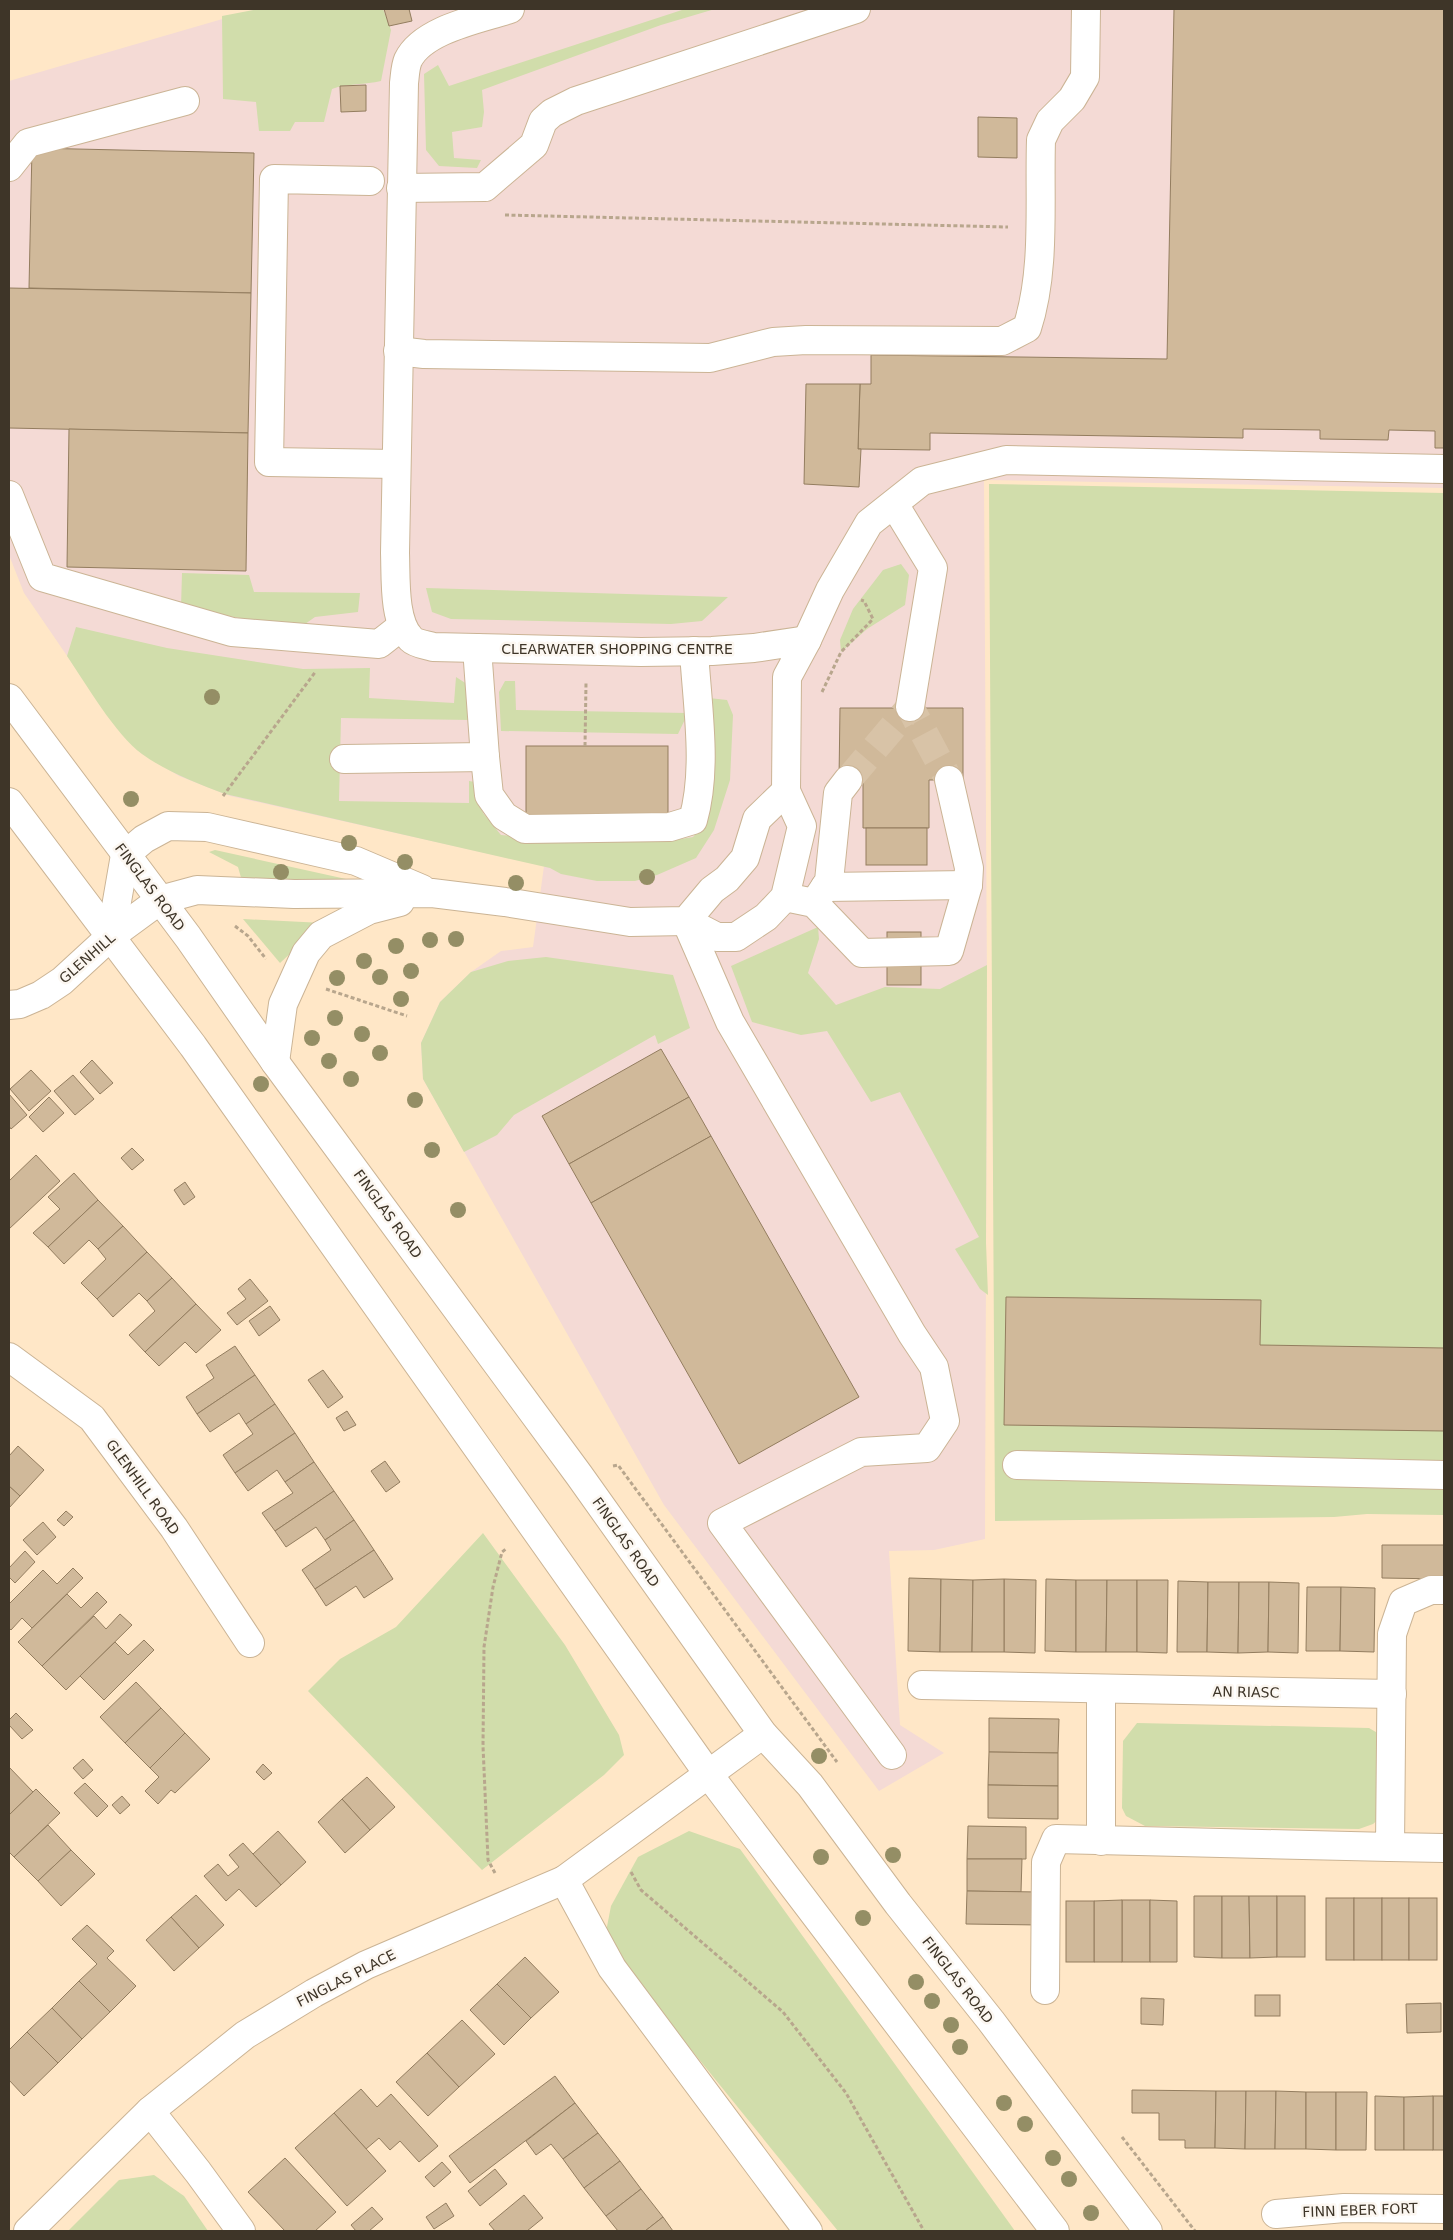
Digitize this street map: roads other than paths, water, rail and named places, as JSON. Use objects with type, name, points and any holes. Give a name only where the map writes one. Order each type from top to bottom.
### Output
[{"type":"street","points":[[9,494],[42,577],[232,632],[379,644],[402,626],[396,589],[396,464],[400,188],[404,83],[408,60],[427,38],[510,9]]},
{"type":"street","points":[[400,188],[485,187],[534,145],[543,121],[552,113],[576,101],[856,9]]},
{"type":"street","points":[[398,351],[434,354],[710,358],[773,342],[806,340],[1002,340],[1027,328],[1034,306],[1038,278],[1040,140],[1050,122],[1072,99],[1085,78],[1086,9]]},
{"type":"street","points":[[9,167],[28,143],[186,102]]},
{"type":"street","points":[[370,181],[274,179],[269,462],[396,464]]},
{"type":"street","points":[[160,900],[196,890],[294,894],[432,893],[505,902],[630,922],[686,921],[717,937],[736,937],[766,917],[785,897],[802,826],[786,791],[787,677],[807,640],[830,590],[869,523],[922,482],[1006,460],[1444,469]]},
{"type":"street","points":[[894,504],[933,568],[910,707]]},
{"type":"street","name":"CLEARWATER SHOPPING CENTRE","points":[[402,626],[412,641],[433,647],[694,651],[754,648],[807,640]]},
{"type":"street","points":[[476,648],[489,795],[504,816],[525,829],[670,827],[693,820],[698,803],[701,765],[694,651]]},
{"type":"street","name":"FINGLAS ROAD","points":[[9,698],[125,856],[160,900],[275,1062],[579,1475],[762,1734],[810,1785],[898,1904],[991,2021],[1148,2231]]},
{"type":"street","points":[[344,759],[485,757]]},
{"type":"street","points":[[819,895],[829,881],[838,793],[848,780]]},
{"type":"street","points":[[819,895],[862,953],[949,951],[968,886],[969,868],[949,780]]},
{"type":"street","points":[[686,921],[712,890],[727,879],[745,858],[757,819],[786,791]]},
{"type":"street","points":[[9,802],[194,1046],[709,1775],[1055,2231]]},
{"type":"street","points":[[111,936],[125,856],[144,839],[168,826],[207,827],[356,861],[432,893]]},
{"type":"street","points":[[785,897],[968,886]]},
{"type":"street","points":[[275,1062],[283,1004],[306,953],[321,935],[369,910],[432,893]]},
{"type":"street","name":"GLENHILL","points":[[9,1005],[20,1004],[41,995],[62,982],[111,936],[160,900]]},
{"type":"street","points":[[686,921],[730,1022],[912,1334],[934,1367],[945,1421],[927,1448],[861,1452],[722,1523],[892,1755]]},
{"type":"street","name":"GLENHILL ROAD","points":[[9,1357],[92,1418],[174,1528],[250,1643]]},
{"type":"street","points":[[1017,1465],[1444,1475]]},
{"type":"street","points":[[1390,1847],[1392,1634],[1402,1602],[1431,1590],[1444,1590]]},
{"type":"street","name":"AN RIASC","points":[[922,1685],[1101,1690],[1392,1694]]},
{"type":"street","points":[[1101,1690],[1102,1841]]},
{"type":"street","points":[[762,1734],[709,1775],[564,1880],[612,1968],[808,2231]]},
{"type":"street","points":[[1045,1990],[1046,1862],[1056,1839],[1444,1848]]},
{"type":"street","name":"FINGLAS PLACE","points":[[28,2231],[150,2111],[245,2035],[314,1993],[366,1965],[564,1880]]},
{"type":"street","points":[[150,2111],[241,2231]]},
{"type":"street","name":"FINN EBER FORT","points":[[1276,2214],[1344,2208],[1444,2209]]},
{"type":"tunnel","points":[[848,780],[910,707],[949,780]]}]
